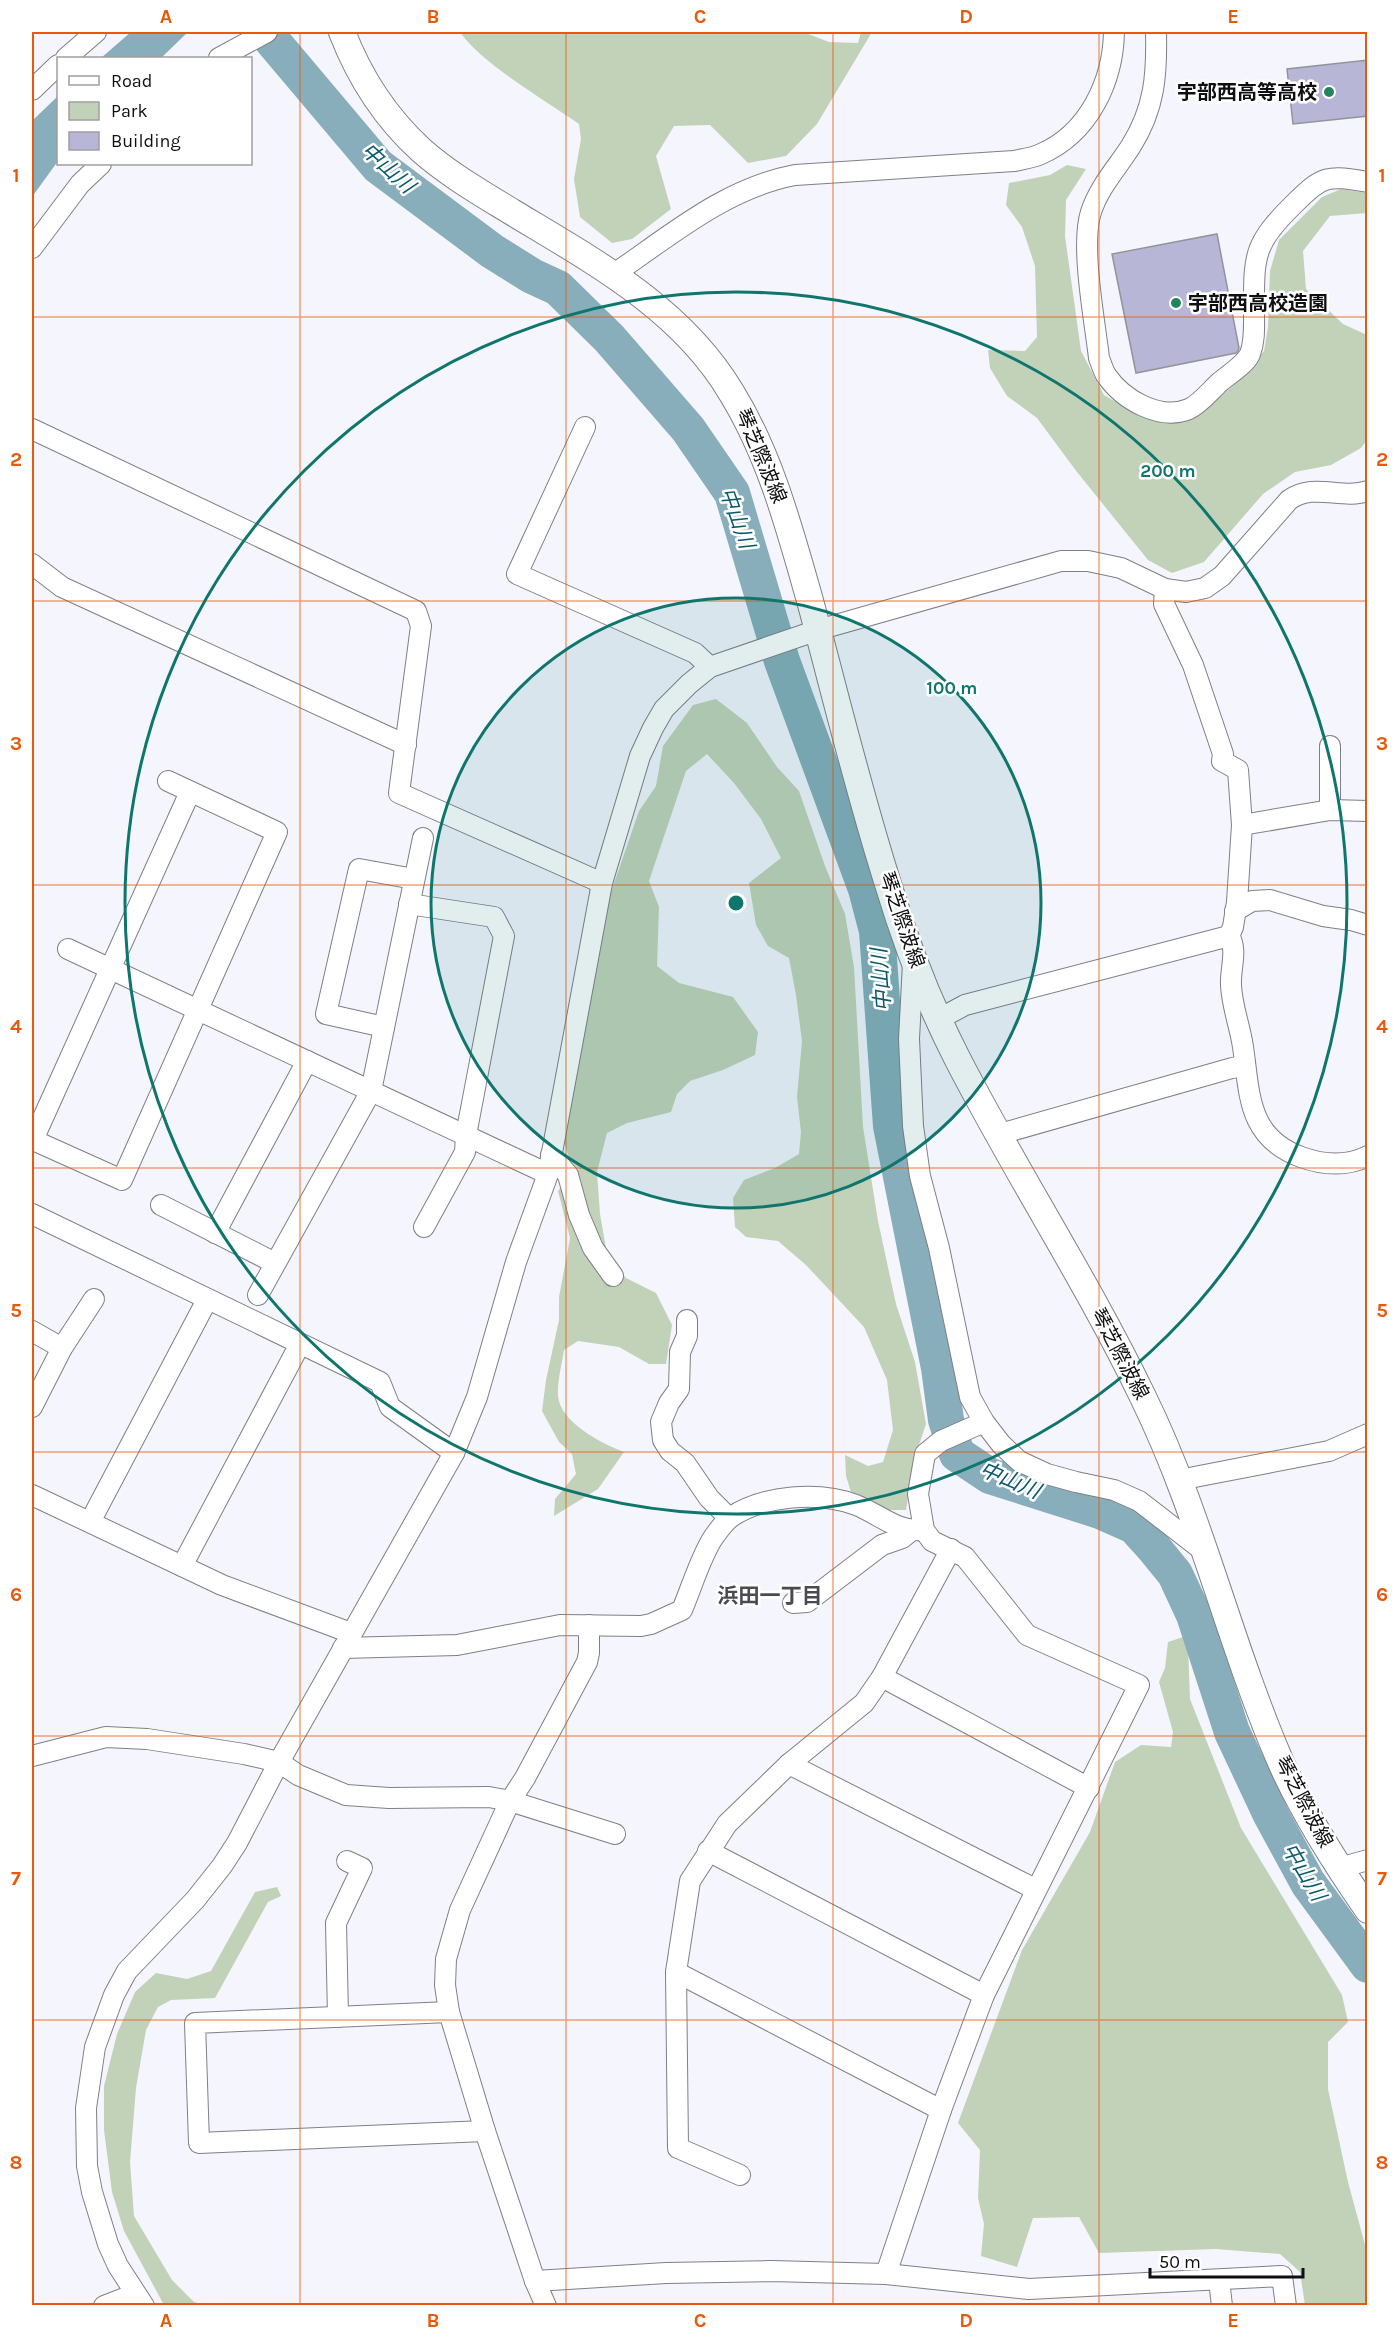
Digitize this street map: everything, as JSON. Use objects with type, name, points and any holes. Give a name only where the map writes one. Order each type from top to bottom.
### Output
[{"type":"main road","name":"琴芝際波線","points":[[342,32],[359,69],[375,96],[393,120],[422,151],[483,194],[614,274],[667,316],[703,352],[729,387],[749,423],[782,501],[888,884],[913,956],[939,1019],[957,1058],[1143,1397],[1208,1554],[1253,1694],[1282,1765],[1339,1868],[1368,1910]]},
{"type":"street","points":[[67,57],[96,32]]},
{"type":"street","points":[[614,274],[710,208],[741,191],[770,180],[795,175],[1014,161],[1041,154],[1065,139],[1085,119],[1103,92],[1110,70],[1114,32]]},
{"type":"street","points":[[1156,32],[1155,88],[1147,115],[1132,145],[1097,194],[1090,215],[1087,242],[1099,358],[1106,375],[1126,394],[1151,411],[1170,414],[1191,408],[1199,401],[1249,357],[1254,342],[1254,279],[1257,251],[1270,227],[1313,185],[1326,178],[1342,177],[1368,182]]},
{"type":"street","points":[[221,57],[258,36]]},
{"type":"street","points":[[32,90],[57,66]]},
{"type":"street","points":[[32,248],[80,184],[100,165]]},
{"type":"street","points":[[585,427],[517,574],[695,653],[710,667]]},
{"type":"street","points":[[33,434],[416,611],[421,626],[399,793],[602,883]]},
{"type":"street","points":[[104,2306],[140,2300],[118,2266],[108,2244],[95,2203],[87,2166],[86,2108],[95,2047],[114,1995],[127,1971],[195,1900],[237,1843],[279,1762],[454,1453],[477,1397],[516,1262],[549,1165],[602,883],[640,756],[664,709],[710,667],[818,630],[1061,561],[1088,561],[1121,568],[1165,589],[1186,592],[1205,588],[1222,576],[1289,500],[1298,493],[1316,490],[1356,495],[1368,491]]},
{"type":"street","points":[[32,564],[62,587],[406,745]]},
{"type":"street","points":[[1165,589],[1164,604],[1193,665],[1222,754],[1222,761],[1238,770],[1242,825],[1235,911],[1229,936]]},
{"type":"street","points":[[1330,746],[1330,810]]},
{"type":"street","points":[[168,781],[277,831],[122,1179],[33,1140],[190,792]]},
{"type":"street","points":[[1242,825],[1330,810],[1368,811]]},
{"type":"street","points":[[258,1295],[371,1091],[423,838]]},
{"type":"street","points":[[384,1027],[326,1014],[359,869],[414,879]]},
{"type":"street","points":[[1235,911],[1252,901],[1270,900],[1323,916],[1368,925]]},
{"type":"street","points":[[409,904],[494,917],[504,936],[466,1136],[465,1152],[424,1227]]},
{"type":"street","points":[[939,1019],[965,1005],[1229,936]]},
{"type":"street","points":[[1229,936],[1233,942],[1231,982],[1233,1008],[1243,1046],[1250,1104],[1259,1125],[1276,1142],[1293,1154],[1317,1163],[1339,1165],[1368,1156]]},
{"type":"street","points":[[68,950],[466,1136],[549,1165],[568,1175],[579,1215],[593,1248],[613,1276]]},
{"type":"street","points":[[913,956],[909,1039],[910,1083],[920,1176],[939,1248],[970,1397],[984,1422],[1001,1444],[1019,1461],[1047,1474],[1114,1490],[1139,1501],[1208,1554]]},
{"type":"street","points":[[215,1233],[307,1061]]},
{"type":"street","points":[[999,1134],[1245,1066]]},
{"type":"street","points":[[161,1205],[275,1263]]},
{"type":"street","points":[[32,1214],[380,1382],[390,1407],[454,1453]]},
{"type":"street","points":[[32,1407],[62,1348],[94,1299]]},
{"type":"street","points":[[90,1522],[207,1300]]},
{"type":"street","points":[[687,1320],[687,1336],[680,1352],[679,1389],[669,1403],[661,1422],[663,1440],[670,1451],[685,1463],[708,1498],[729,1518]]},
{"type":"street","points":[[32,1331],[62,1348]]},
{"type":"street","points":[[182,1566],[300,1344]]},
{"type":"street","points":[[917,1530],[920,1473],[925,1454],[941,1442],[984,1422]]},
{"type":"street","points":[[1179,1480],[1329,1451],[1368,1434]]},
{"type":"street","points":[[32,1495],[222,1585],[347,1640],[457,1645],[560,1625],[641,1626],[651,1624],[682,1610],[712,1540],[729,1518],[750,1508],[798,1496],[837,1498],[858,1506],[885,1521],[917,1530],[932,1541],[965,1557],[1027,1635],[1139,1685],[984,1995],[941,2110],[886,2274]]},
{"type":"street","points":[[793,1604],[807,1602],[882,1545],[917,1530]]},
{"type":"street","points":[[740,2175],[678,2148],[676,1972],[690,1881],[727,1824],[789,1764],[864,1703],[882,1677],[951,1549]]},
{"type":"street","points":[[546,2306],[485,2131],[449,2012],[445,1985],[446,1959],[460,1910],[510,1801],[525,1778],[586,1662],[589,1653],[589,1625]]},
{"type":"street","points":[[882,1677],[1089,1788]]},
{"type":"street","points":[[32,1756],[106,1737],[147,1739],[244,1754],[279,1762],[298,1775],[346,1795],[389,1798],[489,1797],[510,1801],[615,1834]]},
{"type":"street","points":[[789,1764],[1035,1889]]},
{"type":"street","points":[[708,1851],[984,1995]]},
{"type":"street","points":[[1339,1868],[1368,1860]]},
{"type":"street","points":[[338,2017],[336,1923],[362,1868],[347,1861]]},
{"type":"street","points":[[676,1972],[941,2110]]},
{"type":"street","points":[[449,2012],[195,2023],[199,2143],[485,2131]]},
{"type":"street","points":[[536,2281],[666,2273],[759,2271],[886,2274],[1029,2289],[1282,2276],[1286,2306]]},
{"type":"street","points":[[1219,2280],[1222,2306]]},
{"type":"green space","points":[[460,32],[803,32],[829,42],[858,43],[861,32],[872,32],[817,124],[786,156],[748,163],[710,125],[674,126],[656,156],[671,209],[632,239],[612,243],[580,217],[574,179],[581,139],[579,124],[498,69]]},
{"type":"green space","points":[[1067,165],[1086,169],[1066,200],[1065,236],[1081,351],[1104,395],[1142,417],[1198,415],[1234,385],[1264,351],[1268,327],[1270,271],[1279,240],[1322,197],[1341,189],[1367,193],[1367,213],[1330,216],[1303,251],[1306,289],[1343,324],[1367,335],[1367,440],[1361,448],[1331,465],[1295,472],[1263,494],[1204,562],[1172,573],[1148,560],[1037,418],[1007,396],[990,368],[988,350],[1025,351],[1037,337],[1035,266],[1022,227],[1006,205],[1009,183],[1050,175]]},
{"type":"green space","points":[[716,699],[747,723],[777,767],[799,791],[825,866],[845,914],[854,967],[863,1127],[878,1221],[896,1304],[915,1362],[926,1424],[914,1460],[906,1510],[885,1510],[869,1499],[851,1492],[846,1476],[845,1455],[868,1466],[883,1462],[893,1430],[887,1380],[864,1327],[806,1265],[778,1241],[746,1237],[735,1227],[733,1198],[744,1180],[775,1168],[799,1154],[801,1132],[797,1097],[802,1041],[789,958],[768,946],[756,925],[749,883],[781,858],[761,819],[734,783],[707,754],[686,771],[649,881],[659,907],[657,966],[679,983],[733,997],[758,1032],[755,1055],[723,1070],[690,1081],[677,1094],[671,1112],[627,1123],[607,1133],[597,1172],[600,1214],[607,1254],[626,1278],[656,1293],[672,1325],[666,1364],[649,1364],[619,1347],[578,1341],[564,1350],[558,1396],[566,1415],[594,1438],[624,1452],[598,1489],[554,1516],[555,1499],[576,1474],[572,1454],[559,1442],[542,1411],[559,1320],[559,1297],[570,1238],[558,1191],[573,1171],[563,1138],[610,895],[639,811],[656,786],[663,746],[693,705]]},
{"type":"green space","points":[[1183,1637],[1188,1646],[1190,1699],[1241,1828],[1342,1995],[1348,2022],[1328,2042],[1328,2089],[1348,2182],[1367,2252],[1367,2305],[1305,2305],[1300,2272],[1280,2254],[1216,2249],[1099,2253],[1079,2217],[1033,2218],[1017,2267],[981,2256],[984,2224],[978,2198],[980,2150],[958,2123],[1022,1950],[1090,1832],[1115,1762],[1141,1745],[1171,1747],[1173,1732],[1159,1682],[1165,1668],[1168,1642]]},
{"type":"green space","points":[[277,1887],[281,1896],[268,1902],[215,1998],[171,2000],[158,2007],[146,2030],[136,2088],[130,2162],[134,2216],[172,2280],[194,2302],[206,2305],[164,2305],[124,2231],[112,2192],[104,2130],[104,2086],[117,2034],[135,1992],[156,1973],[187,1979],[211,1971],[255,1892]]},
{"type":"water","points":[[131,32],[188,32],[162,57],[102,57]]},
{"type":"water","points":[[57,97],[57,162],[32,197],[32,121]]},
{"type":"building","name":"宇部西高等高校","points":[[1368,60],[1368,116],[1293,124],[1287,69]]},
{"type":"building","name":"宇部西高校造園","points":[[1217,234],[1238,351],[1136,373],[1112,254]]},
{"type":"waterway","name":"中山川","points":[[265,32],[378,166],[492,251],[532,276],[558,288],[609,338],[688,429],[732,493],[782,661],[866,889],[877,931],[891,1126],[939,1368],[946,1420],[957,1454],[990,1476],[1100,1511],[1134,1526],[1175,1574],[1194,1615],[1232,1732],[1271,1815],[1308,1883],[1368,1965]]},
{"type":"place","name":"宇部西高等高校","points":[[1329,92]]},
{"type":"place","name":"宇部西高校造園","points":[[1176,303]]},
{"type":"district","name":"浜田一丁目","points":[[770,1596]]}]
